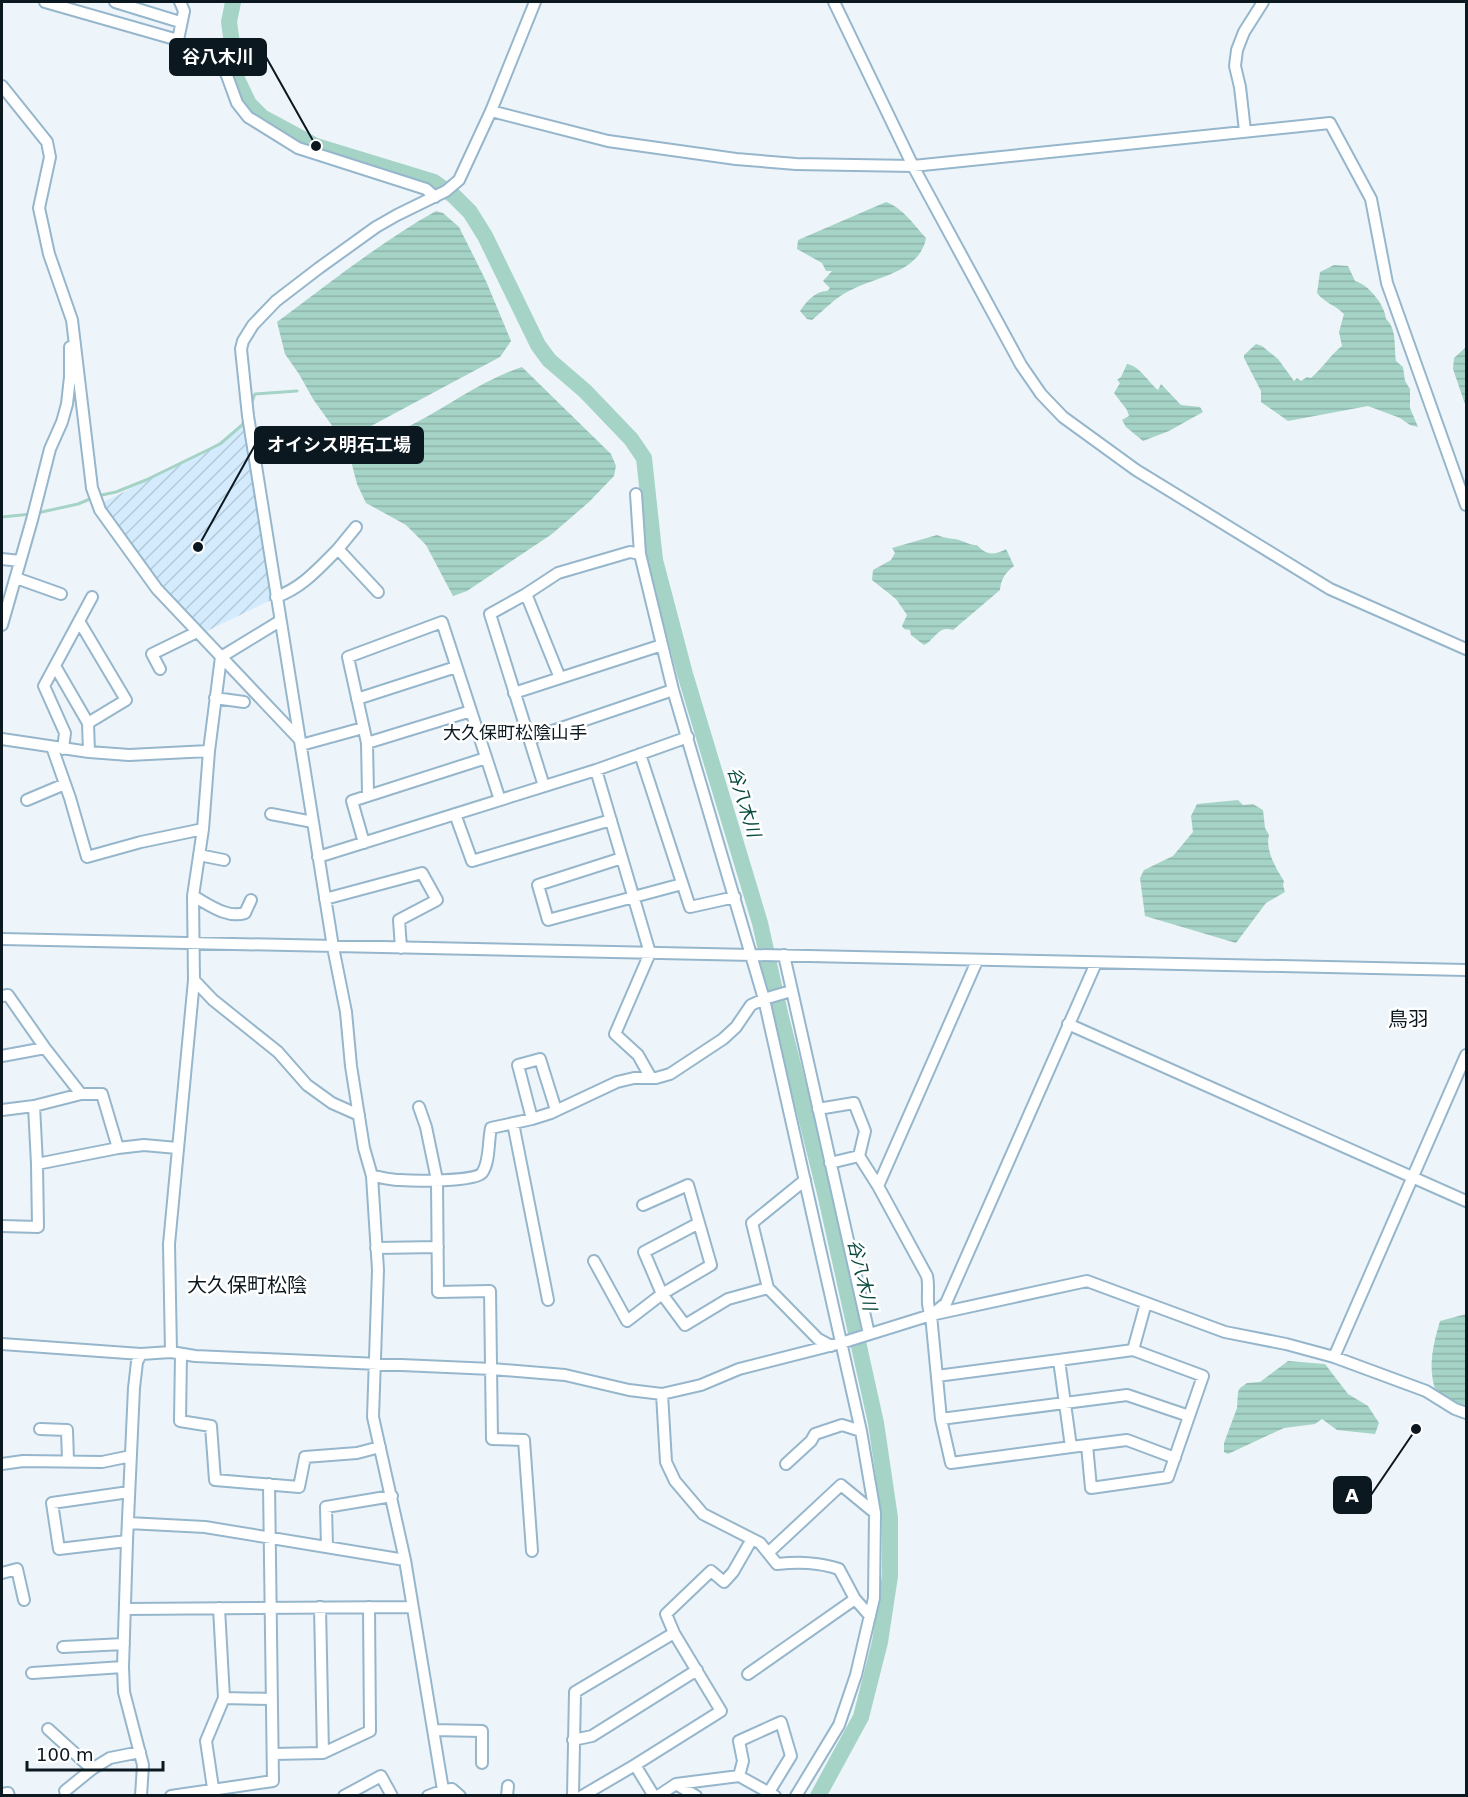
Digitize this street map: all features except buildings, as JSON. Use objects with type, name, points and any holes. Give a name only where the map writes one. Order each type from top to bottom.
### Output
[{"type":"street","points":[[45,2],[178,40],[190,51],[222,62],[237,103],[248,117],[298,148],[426,189],[435,197]]},
{"type":"street","points":[[115,2],[180,22]]},
{"type":"street","points":[[178,40],[183,11],[180,2]]},
{"type":"street","points":[[444,1793],[405,1560],[373,1417],[378,1270],[372,1176],[364,1148],[351,1066],[346,1012],[318,857],[248,416],[242,364],[243,341],[261,315],[319,268],[376,227],[446,191],[459,180],[491,111],[535,2]]},
{"type":"street","points":[[834,2],[913,166],[1021,365],[1041,394],[1063,417],[1136,470],[1330,589],[1467,649]]},
{"type":"street","points":[[1245,131],[1235,66],[1237,50],[1244,32],[1263,2]]},
{"type":"street","points":[[2,86],[47,142],[50,157],[39,208],[49,254],[72,320],[87,452],[96,501],[107,521],[150,580],[197,632],[249,684],[301,743]]},
{"type":"street","points":[[491,111],[570,133],[647,148],[771,162],[913,166],[1330,123],[1371,199],[1387,283],[1467,505]]},
{"type":"street","points":[[2,625],[50,448],[62,422],[67,404],[72,320]]},
{"type":"street","points":[[636,494],[640,554],[673,690],[764,999],[805,1180],[836,1344],[861,1431],[875,1513],[874,1598],[856,1675],[839,1725],[796,1796]]},
{"type":"street","points":[[276,597],[292,591],[312,576],[356,527]]},
{"type":"street","points":[[338,549],[378,592]]},
{"type":"street","points":[[544,786],[489,614],[558,573],[630,552],[640,554]]},
{"type":"street","points":[[2,559],[21,561]]},
{"type":"street","points":[[16,578],[61,594]]},
{"type":"street","points":[[526,594],[560,678]]},
{"type":"street","points":[[92,597],[44,686],[65,733],[57,748],[65,784],[87,857],[141,842],[203,829]]},
{"type":"street","points":[[79,621],[126,700],[88,723]]},
{"type":"street","points":[[221,657],[280,621]]},
{"type":"street","points":[[368,794],[367,743],[348,657],[442,622],[500,800]]},
{"type":"street","points":[[160,669],[152,654],[197,632]]},
{"type":"street","points":[[514,693],[662,645]]},
{"type":"street","points":[[221,657],[209,751],[203,829],[193,896],[194,980],[169,1244],[180,1421],[211,1426],[215,1480],[299,1487],[305,1457],[357,1454],[380,1448]]},
{"type":"street","points":[[55,666],[88,723],[89,752]]},
{"type":"street","points":[[357,699],[456,667]]},
{"type":"street","points":[[529,739],[673,690]]},
{"type":"street","points":[[215,698],[244,702]]},
{"type":"street","points":[[367,743],[471,711]]},
{"type":"street","points":[[301,743],[363,728]]},
{"type":"street","points":[[318,857],[596,770],[688,737]]},
{"type":"street","points":[[2,739],[57,748],[129,755],[209,751]]},
{"type":"street","points":[[640,754],[690,907],[735,897]]},
{"type":"street","points":[[364,843],[352,801],[486,758]]},
{"type":"street","points":[[596,770],[650,953],[615,1034],[638,1055],[651,1078]]},
{"type":"street","points":[[27,800],[65,784]]},
{"type":"street","points":[[271,814],[313,822]]},
{"type":"street","points":[[455,814],[472,861],[611,820]]},
{"type":"street","points":[[199,855],[224,860]]},
{"type":"street","points":[[622,858],[538,885],[548,920],[682,884]]},
{"type":"street","points":[[325,899],[422,873],[437,900],[399,920],[401,948]]},
{"type":"street","points":[[193,896],[226,913],[241,915],[245,913],[251,900]]},
{"type":"street","points":[[2,939],[1467,970]]},
{"type":"street","points":[[784,956],[869,1334]]},
{"type":"street","points":[[878,1186],[977,961]]},
{"type":"street","points":[[931,1315],[946,1303],[1096,963]]},
{"type":"street","points":[[194,980],[213,1000],[278,1052],[307,1085],[332,1103],[359,1115]]},
{"type":"street","points":[[372,1176],[399,1180],[477,1177],[483,1172],[486,1164],[491,1128],[532,1119],[617,1082],[670,1074],[723,1039],[736,1027],[750,1005],[791,991]]},
{"type":"street","points":[[2,996],[8,995],[81,1094]]},
{"type":"street","points":[[1068,1024],[1467,1201]]},
{"type":"street","points":[[2,1056],[45,1048]]},
{"type":"street","points":[[1334,1357],[1467,1055]]},
{"type":"street","points":[[532,1119],[518,1065],[540,1059],[556,1110]]},
{"type":"street","points":[[2,1110],[33,1106],[81,1094],[102,1094],[118,1148]]},
{"type":"street","points":[[818,1109],[854,1102],[865,1131],[859,1156],[927,1276],[929,1286],[927,1309],[931,1315],[941,1419],[951,1463],[1127,1440],[1175,1458]]},
{"type":"street","points":[[2,1226],[38,1227],[33,1106]]},
{"type":"street","points":[[419,1107],[426,1127],[437,1180],[438,1292],[490,1291],[492,1439],[524,1440],[532,1551]]},
{"type":"street","points":[[513,1123],[548,1300]]},
{"type":"street","points":[[37,1164],[144,1145],[177,1148]]},
{"type":"street","points":[[830,1164],[859,1156]]},
{"type":"street","points":[[805,1180],[752,1223],[768,1288],[818,1339],[836,1344]]},
{"type":"street","points":[[594,1260],[627,1321],[662,1294],[711,1265],[688,1185],[643,1205]]},
{"type":"street","points":[[699,1223],[644,1252],[662,1294],[685,1325],[728,1299],[768,1288]]},
{"type":"street","points":[[376,1248],[438,1247]]},
{"type":"street","points":[[2,1344],[141,1354],[176,1353],[308,1362],[492,1369],[565,1375],[662,1394],[701,1385],[739,1370],[931,1315],[1087,1281],[1225,1332],[1286,1344],[1334,1357],[1426,1391],[1455,1409],[1467,1413]]},
{"type":"street","points":[[1133,1350],[1146,1303]]},
{"type":"street","points":[[937,1376],[1133,1350],[1203,1376],[1168,1478],[1091,1488],[1087,1445]]},
{"type":"street","points":[[141,1354],[137,1362],[131,1456],[123,1666],[124,1692],[143,1765],[141,1796]]},
{"type":"street","points":[[1059,1360],[1071,1447]]},
{"type":"street","points":[[662,1394],[666,1462],[675,1481],[703,1514],[760,1543],[777,1564],[804,1562],[839,1569],[855,1599],[870,1616]]},
{"type":"street","points":[[941,1419],[1127,1395],[1189,1416]]},
{"type":"street","points":[[786,1464],[811,1441],[815,1434],[842,1425],[861,1431]]},
{"type":"street","points":[[40,1429],[67,1430],[68,1461]]},
{"type":"street","points":[[2,1464],[23,1461],[102,1462],[131,1456]]},
{"type":"street","points":[[171,1796],[213,1788],[242,1790],[273,1781],[269,1484]]},
{"type":"street","points":[[768,1553],[841,1485],[875,1513]]},
{"type":"street","points":[[127,1540],[59,1549],[52,1503],[129,1492]]},
{"type":"street","points":[[327,1547],[326,1506],[392,1496]]},
{"type":"street","points":[[128,1523],[205,1527],[405,1560]]},
{"type":"street","points":[[582,1796],[721,1711],[674,1633],[666,1614],[711,1571],[724,1582],[733,1572],[752,1539]]},
{"type":"street","points":[[2,1573],[17,1569],[24,1600]]},
{"type":"street","points":[[748,1674],[855,1599]]},
{"type":"street","points":[[126,1609],[412,1606]]},
{"type":"street","points":[[320,1607],[323,1753]]},
{"type":"street","points":[[273,1754],[323,1753],[370,1731],[369,1607]]},
{"type":"street","points":[[213,1788],[206,1740],[224,1698],[219,1608]]},
{"type":"street","points":[[573,1796],[575,1692],[674,1633]]},
{"type":"street","points":[[63,1647],[124,1644]]},
{"type":"street","points":[[32,1673],[123,1666]]},
{"type":"street","points":[[573,1740],[592,1736],[697,1670]]},
{"type":"street","points":[[224,1698],[272,1699]]},
{"type":"street","points":[[634,1765],[656,1796],[676,1784],[739,1776],[772,1794],[791,1756],[781,1722],[739,1741],[743,1761],[739,1776]]},
{"type":"street","points":[[48,1728],[92,1769]]},
{"type":"street","points":[[433,1730],[482,1731],[482,1763]]},
{"type":"street","points":[[65,1791],[110,1758],[140,1752]]},
{"type":"street","points":[[344,1796],[381,1776],[392,1796]]},
{"type":"street","points":[[676,1784],[696,1796]]},
{"type":"street","points":[[428,1796],[452,1789],[460,1796]]},
{"type":"street","points":[[2,1794],[8,1793],[9,1796]]},
{"type":"shaded area","points":[[886,202],[913,222],[926,238],[922,250],[906,266],[849,291],[812,320],[807,319],[800,311],[811,298],[830,288],[823,281],[832,271],[826,271],[822,263],[797,249],[798,240]]},
{"type":"shaded area","points":[[436,211],[443,213],[459,227],[486,281],[511,341],[500,357],[343,441],[285,354],[277,322],[375,250]]},
{"type":"shaded area","points":[[1334,265],[1348,266],[1355,281],[1365,286],[1383,308],[1392,328],[1396,361],[1403,367],[1405,381],[1410,389],[1410,408],[1418,427],[1368,406],[1288,421],[1261,402],[1261,391],[1244,358],[1244,355],[1256,344],[1278,359],[1294,381],[1297,378],[1301,381],[1307,377],[1311,378],[1342,346],[1339,332],[1344,314],[1317,293],[1320,272]]},
{"type":"shaded area","points":[[1466,347],[1466,407],[1453,369],[1454,358]]},
{"type":"shaded area","points":[[1127,364],[1140,371],[1158,390],[1161,384],[1181,405],[1200,407],[1203,412],[1169,431],[1143,441],[1126,427],[1122,420],[1129,416],[1127,410],[1114,393],[1120,383],[1117,380],[1121,377]]},
{"type":"shaded area","points":[[522,367],[611,454],[616,466],[614,476],[589,502],[552,534],[467,591],[453,596],[426,545],[406,525],[366,503],[357,484],[351,461],[374,443],[419,421],[482,385]]},
{"type":"shaded area","points":[[245,425],[273,599],[203,633],[155,579],[113,524],[103,502],[200,455]]},
{"type":"shaded area","points":[[937,535],[977,545],[990,553],[998,553],[1006,549],[1014,566],[1004,576],[1000,590],[953,630],[940,631],[924,645],[911,635],[910,630],[904,629],[902,626],[907,615],[896,599],[872,580],[873,570],[891,560],[895,553],[892,548]]},
{"type":"shaded area","points":[[1238,800],[1243,805],[1253,804],[1263,810],[1265,828],[1269,835],[1270,853],[1284,881],[1285,892],[1266,903],[1236,943],[1145,916],[1140,878],[1144,870],[1173,856],[1193,832],[1191,816],[1197,804]]},
{"type":"shaded area","points":[[1466,1314],[1466,1408],[1435,1389],[1432,1364],[1433,1347],[1440,1321]]},
{"type":"shaded area","points":[[1288,1361],[1325,1364],[1348,1394],[1368,1406],[1379,1423],[1375,1434],[1337,1430],[1322,1419],[1315,1424],[1284,1428],[1228,1454],[1224,1452],[1224,1443],[1237,1408],[1240,1388],[1247,1383],[1260,1382]]},
{"type":"waterway","name":"谷八木川","points":[[233,2],[229,22],[237,79],[249,104],[262,117],[316,146],[434,182],[454,196],[470,212],[485,236],[538,345],[549,360],[585,391],[631,439],[644,458],[655,560],[685,674],[760,923],[825,1193],[876,1423],[890,1518],[890,1576],[880,1642],[861,1717],[818,1796]]},
{"type":"waterway","points":[[251,404],[255,394],[297,391]]},
{"type":"waterway","points":[[37,513],[78,504],[146,480],[220,444],[242,425],[245,418]]},
{"type":"waterway","points":[[2,517],[31,514]]},
{"type":"place","name":"谷八木川","points":[[316,146]]},
{"type":"place","name":"オイシス明石工場","points":[[198,547]]},
{"type":"place","name":"A","points":[[1416,1429]]},
{"type":"district","name":"大久保町松陰山手","points":[[515,733]]},
{"type":"district","name":"鳥羽","points":[[1408,1019]]},
{"type":"district","name":"大久保町松陰","points":[[247,1285]]}]
